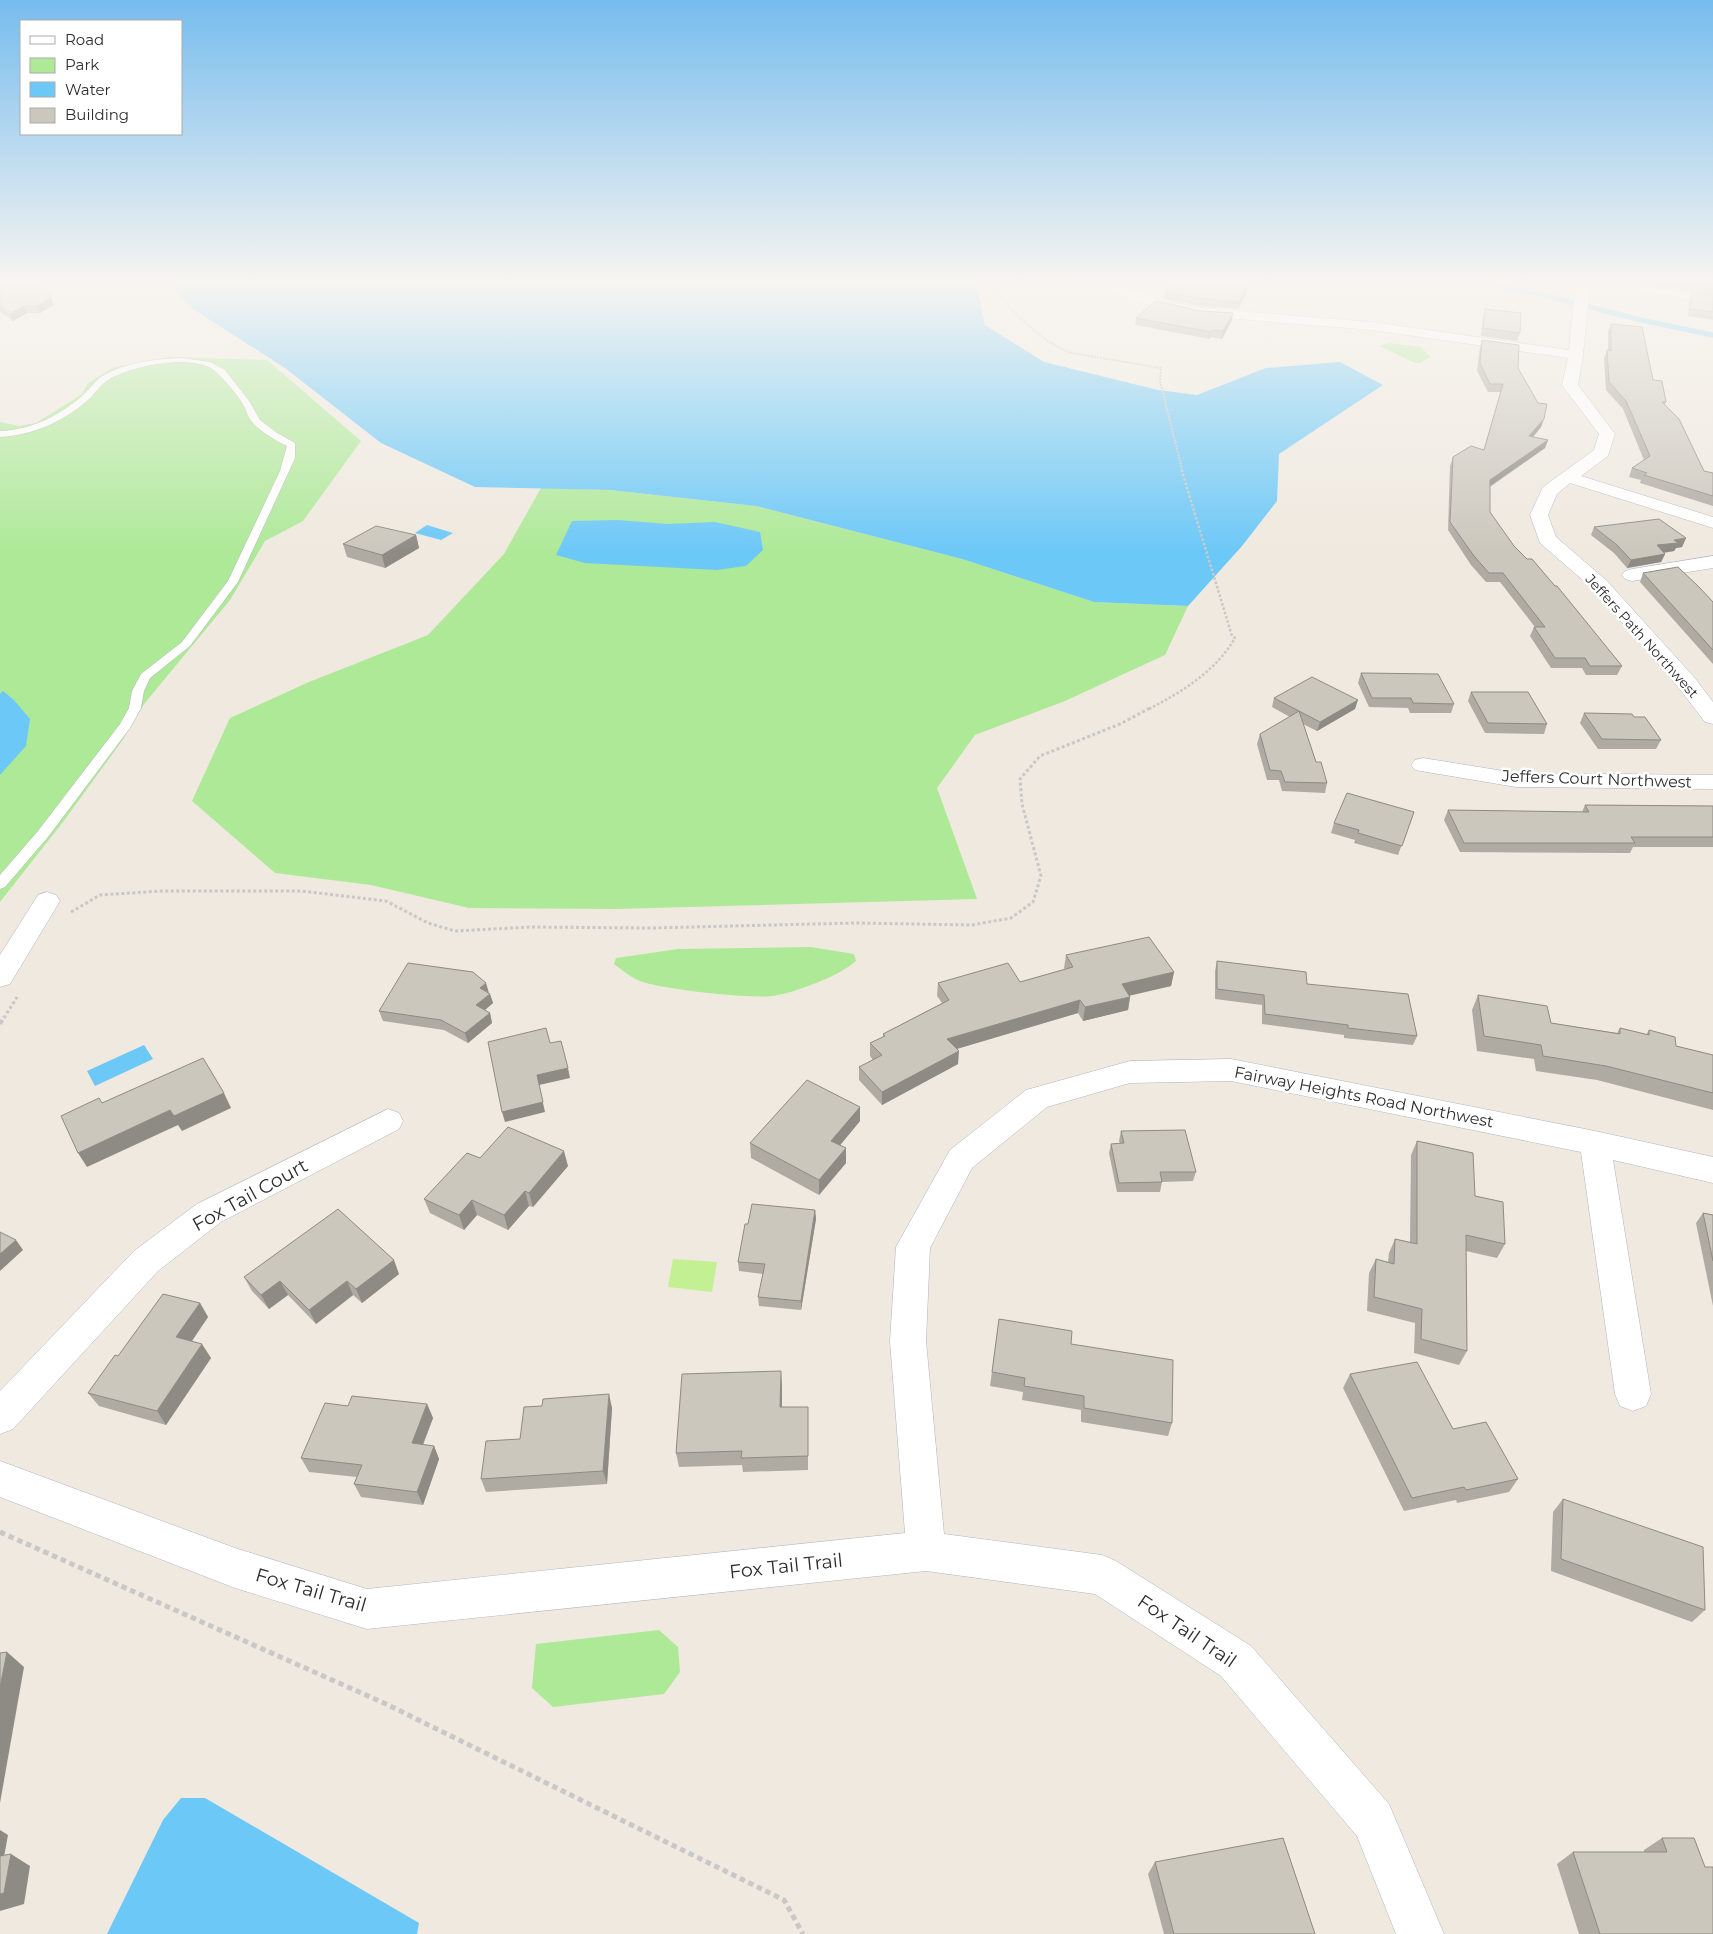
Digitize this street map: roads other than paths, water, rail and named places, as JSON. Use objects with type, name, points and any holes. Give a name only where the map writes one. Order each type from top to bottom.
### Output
[{"type":"street","name":"Jeffers Path Northwest","points":[[1573,372],[1570,385],[1607,434],[1602,452],[1549,491],[1539,515],[1547,539],[1599,584],[1686,682],[1713,717]]},
{"type":"street","points":[[1568,476],[1713,523]]},
{"type":"street","points":[[1632,575],[1713,562]]},
{"type":"street","name":"Jeffers Court Northwest","points":[[1423,765],[1516,780],[1713,782]]},
{"type":"street","points":[[10,986],[58,907]]},
{"type":"street","name":"Fairway Heights Road Northwest","points":[[926,1551],[908,1341],[913,1247],[961,1159],[1037,1098],[1130,1072],[1231,1070],[1595,1143],[1713,1170]]},
{"type":"street","name":"Fox Tail Court","points":[[0,1417],[146,1260],[209,1213],[388,1121]]},
{"type":"street","points":[[1595,1143],[1633,1394]]},
{"type":"street","name":"Fox Tail Trail","points":[[0,1479],[235,1568],[367,1609],[926,1551],[1102,1575],[1236,1661],[1373,1820],[1420,1934]]},
{"type":"lane","points":[[0,434],[25,432],[42,425],[72,408],[102,380],[119,372]]},
{"type":"lane","points":[[0,884],[43,834],[126,725],[135,708],[138,691],[145,676],[186,644],[233,582],[285,472],[292,445],[256,422],[249,412],[247,405],[236,393],[229,377],[224,372]]},
{"type":"water","points":[[290,372],[1086,372],[1158,390],[1197,395],[1255,372],[1359,372],[1383,385],[1279,454],[1277,501],[1242,546],[1188,606],[1094,602],[962,559],[756,506],[610,490],[475,487],[381,443]]},
{"type":"water","points":[[618,520],[668,524],[715,522],[760,532],[763,550],[746,566],[717,570],[585,563],[556,555],[572,521]]},
{"type":"water","points":[[427,525],[453,533],[441,540],[415,533]]},
{"type":"water","points":[[3,691],[14,700],[30,719],[26,746],[0,775],[0,694]]},
{"type":"water","points":[[144,1045],[153,1059],[95,1086],[87,1071]]},
{"type":"water","points":[[181,1798],[205,1798],[419,1923],[417,1934],[107,1934],[163,1820]]}]
